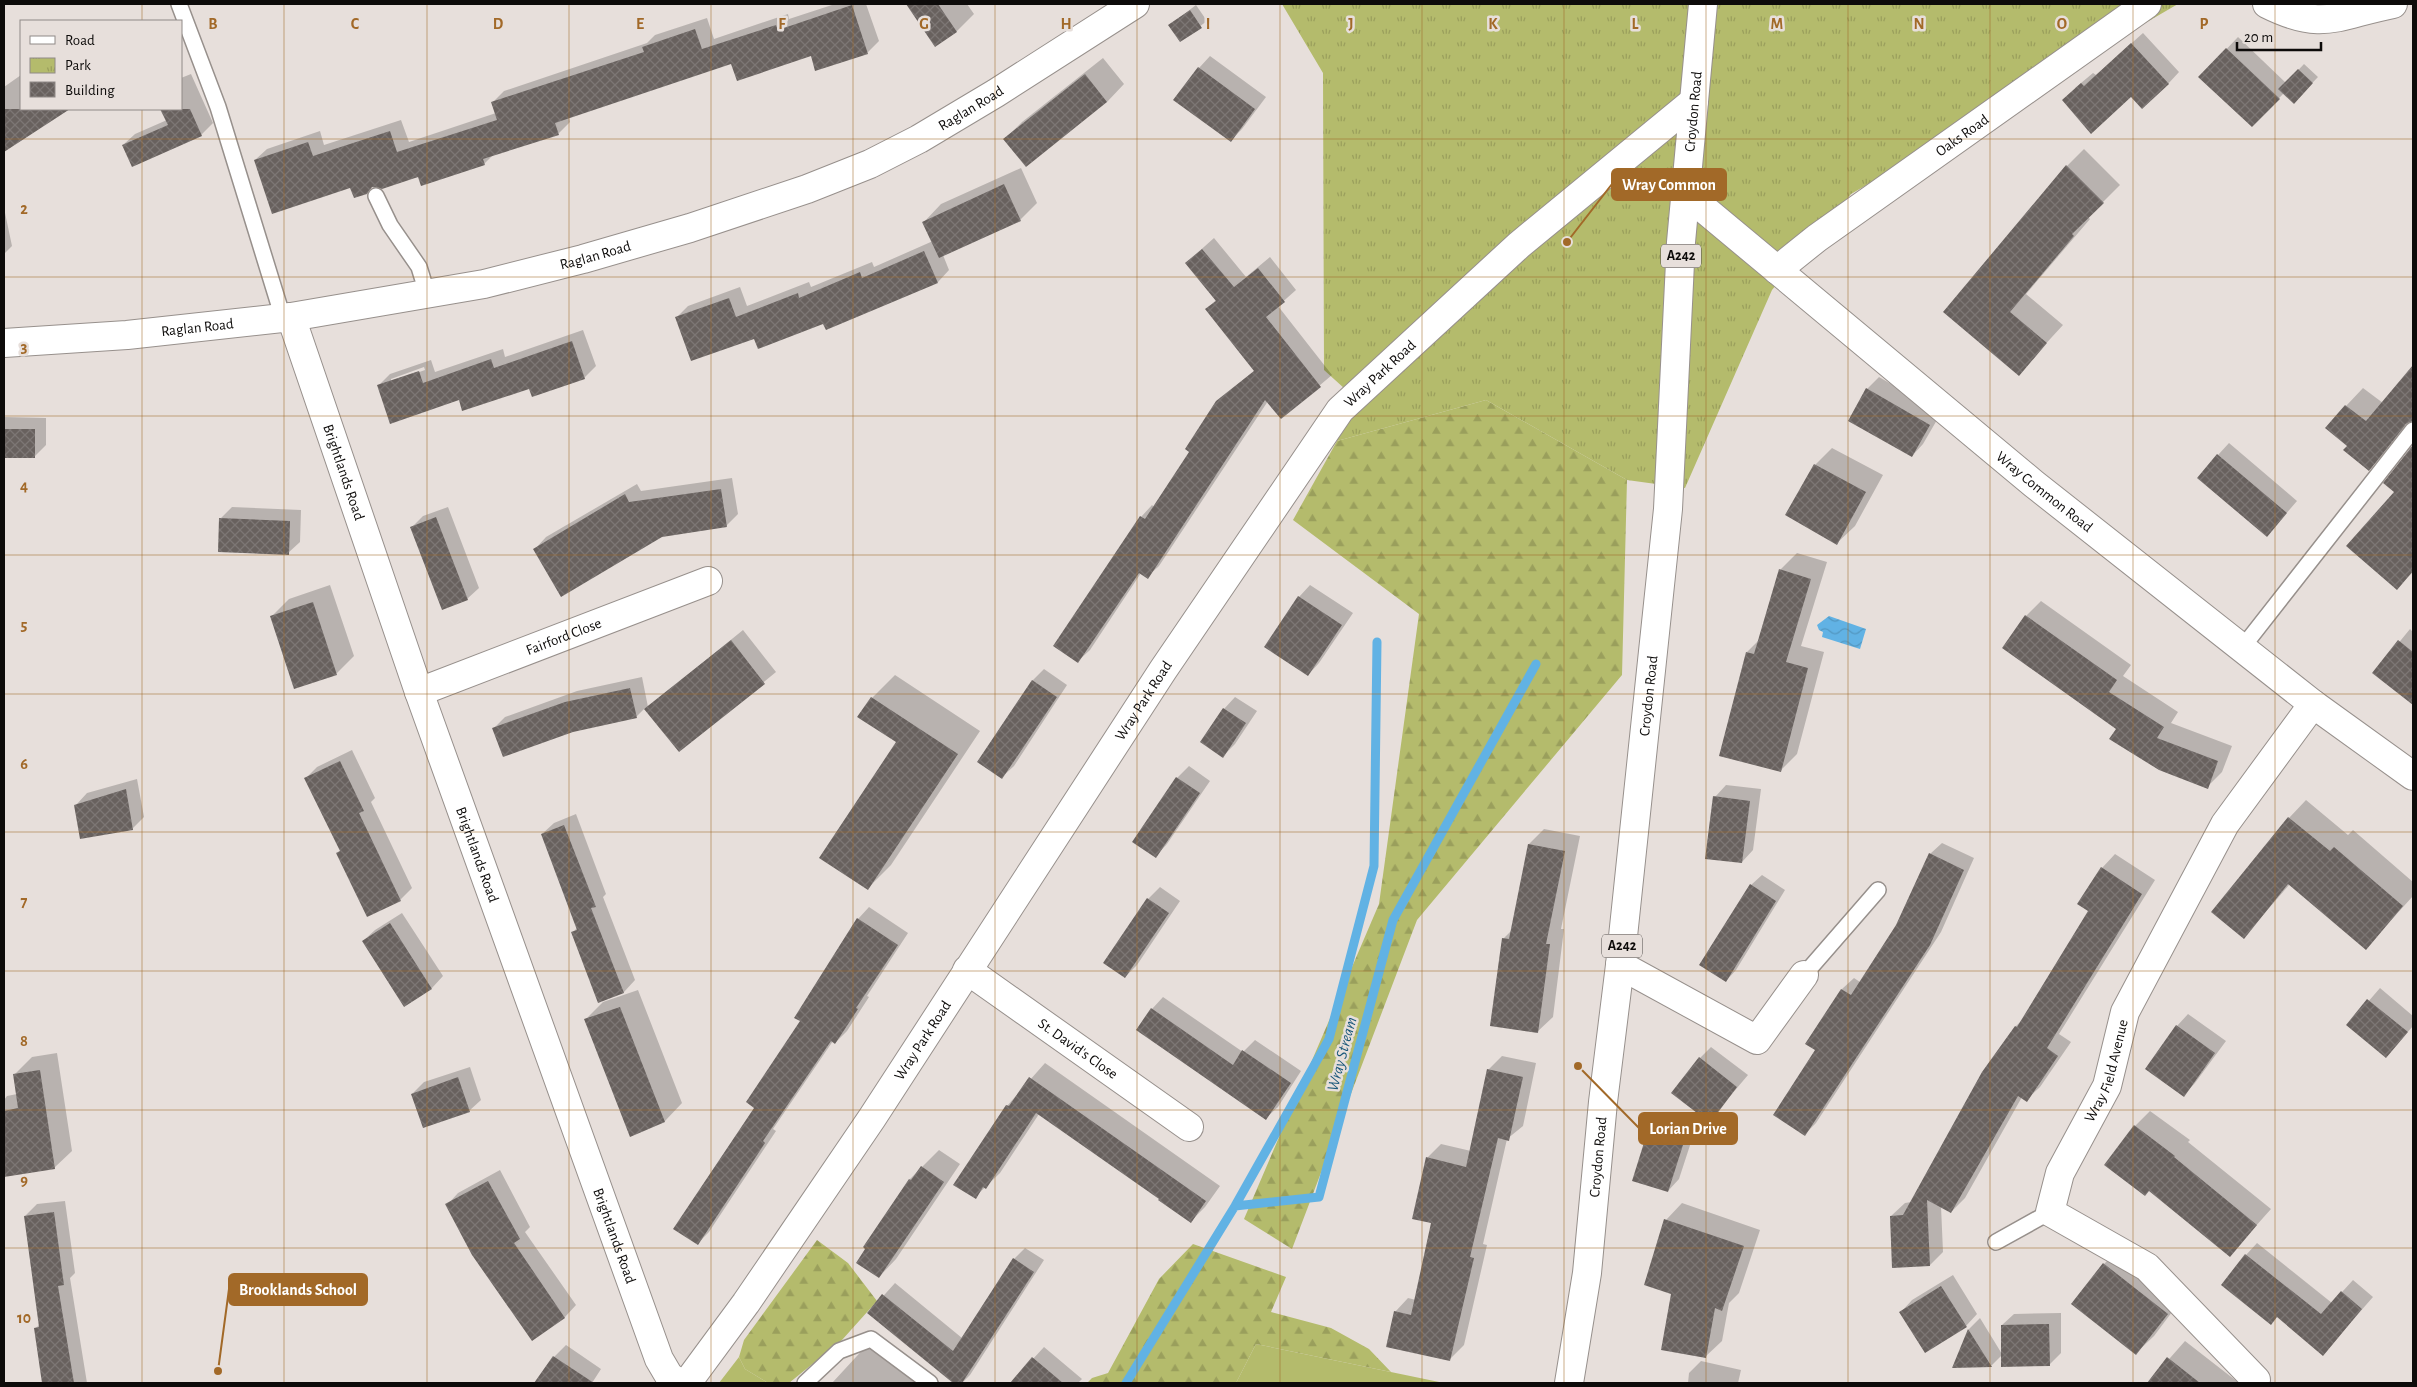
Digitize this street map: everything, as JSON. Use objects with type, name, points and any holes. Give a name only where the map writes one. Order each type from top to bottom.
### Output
[{"type":"street","name":"Raglan Road","points":[[4,343],[127,335],[287,318],[484,284],[583,259],[690,228],[807,188],[870,164],[919,139],[981,102],[1135,4]]},
{"type":"street","name":"Croydon Road","points":[[1569,1383],[1587,1273],[1603,1102],[1620,965],[1635,805],[1668,508],[1681,242],[1703,4]]},
{"type":"street","name":"Oaks Road","points":[[1777,270],[1817,238],[2147,4]]},
{"type":"street","points":[[2267,4],[2304,19],[2322,20],[2393,4]]},
{"type":"street","name":"Wray Park Road","points":[[688,1383],[803,1220],[891,1090],[967,970],[1164,670],[1340,410],[1520,245],[1694,101]]},
{"type":"street","name":"Wray Common Road","points":[[1686,194],[1853,336],[2034,484],[2313,704],[2413,776]]},
{"type":"street","name":"Brightlands Road","points":[[287,318],[659,1360],[669,1376],[679,1383]]},
{"type":"street","name":"Fairford Close","points":[[419,692],[708,581]]},
{"type":"street","name":"Wray Field Avenue","points":[[2050,1212],[2060,1173],[2107,1086],[2125,1012],[2225,824],[2313,704]]},
{"type":"street","points":[[1620,965],[1757,1040],[1804,975]]},
{"type":"street","name":"St. David's Close","points":[[967,970],[1190,1127]]},
{"type":"street","points":[[2050,1212],[2147,1267],[2256,1380]]},
{"type":"lane","points":[[180,4],[218,107],[287,318]]},
{"type":"lane","points":[[376,196],[390,225],[419,267],[427,293]]},
{"type":"lane","points":[[2242,648],[2413,430]]},
{"type":"lane","points":[[1804,975],[1878,890]]},
{"type":"lane","points":[[1996,1242],[2050,1212]]},
{"type":"lane","points":[[805,1383],[839,1351],[871,1339],[930,1383]]},
{"type":"green space","points":[[1282,4],[2178,4],[1851,194],[1772,290],[1685,488],[1627,480],[1486,400],[1337,441],[1345,389],[1324,370],[1323,73]]},
{"type":"green space","points":[[1486,400],[1627,480],[1622,675],[1417,920],[1292,1249],[1244,1219],[1379,904],[1419,614],[1293,520],[1337,441]]},
{"type":"green space","points":[[817,1240],[848,1263],[877,1301],[842,1340],[789,1383],[768,1383],[745,1369],[739,1357],[744,1340]]},
{"type":"green space","points":[[1193,1244],[1286,1277],[1271,1312],[1331,1328],[1369,1349],[1391,1372],[1256,1344],[1236,1383],[1087,1383],[1092,1378],[1108,1373],[1159,1279]]},
{"type":"green space","points":[[1256,1344],[1444,1383],[1236,1383]]},
{"type":"green space","points":[[739,1357],[745,1369],[768,1383],[719,1383]]},
{"type":"water","points":[[1829,616],[1866,629],[1860,649],[1822,637],[1823,632],[1819,630],[1817,625]]},
{"type":"building","points":[[906,4],[938,4],[957,32],[935,47]]},
{"type":"building","points":[[852,5],[868,54],[815,71],[811,56],[737,81],[731,64],[555,123],[559,135],[483,159],[485,165],[421,186],[418,177],[382,189],[372,187],[367,194],[354,198],[350,188],[272,214],[254,160],[308,142],[313,156],[390,131],[397,152],[497,120],[491,102],[644,52],[642,47],[695,29],[702,49],[776,25],[778,30]]},
{"type":"building","points":[[1190,10],[1202,28],[1180,42],[1168,25]]},
{"type":"building","points":[[2131,43],[2169,84],[2142,109],[2131,97],[2091,134],[2062,100],[2081,83],[2084,86]]},
{"type":"building","points":[[2226,48],[2280,99],[2252,127],[2198,77]]},
{"type":"building","points":[[1198,67],[1255,109],[1231,142],[1173,100]]},
{"type":"building","points":[[2298,69],[2313,83],[2294,104],[2278,89]]},
{"type":"building","points":[[1085,74],[1107,102],[1026,167],[1003,139]]},
{"type":"building","points":[[4,109],[68,110],[4,152]]},
{"type":"building","points":[[190,109],[202,136],[132,167],[122,145],[168,125],[160,110]]},
{"type":"building","points":[[2066,165],[2104,203],[2072,234],[2074,236],[2010,312],[2047,343],[2019,376],[1943,312]]},
{"type":"building","points":[[1004,184],[1021,221],[939,258],[922,222]]},
{"type":"building","points":[[1202,249],[1234,287],[1258,268],[1285,302],[1266,317],[1321,387],[1281,419],[1265,400],[1148,579],[1139,573],[1078,663],[1053,646],[1140,516],[1145,519],[1189,452],[1185,449],[1216,401],[1254,371],[1205,309],[1216,301],[1185,263]]},
{"type":"building","points":[[924,251],[938,283],[826,330],[823,324],[758,349],[754,339],[691,361],[675,317],[729,298],[736,317],[798,293],[799,298],[860,272],[862,278]]},
{"type":"building","points":[[572,341],[585,379],[532,397],[529,389],[462,411],[459,400],[390,424],[377,385],[419,371],[423,383],[491,359],[494,368]]},
{"type":"building","points":[[2413,365],[2413,421],[2406,424],[2369,471],[2343,450],[2347,446],[2325,428],[2345,405],[2366,421]]},
{"type":"building","points":[[1866,388],[1930,425],[1912,457],[1848,421]]},
{"type":"building","points":[[4,429],[35,429],[35,458],[4,458]]},
{"type":"building","points":[[2413,445],[2413,571],[2397,590],[2346,546],[2394,492],[2383,483]]},
{"type":"building","points":[[2217,454],[2287,513],[2267,537],[2197,478]]},
{"type":"building","points":[[1814,464],[1866,492],[1837,545],[1785,515]]},
{"type":"building","points":[[721,489],[727,527],[662,537],[561,597],[533,549],[625,494],[629,502]]},
{"type":"building","points":[[436,517],[468,600],[442,610],[410,527]]},
{"type":"building","points":[[219,518],[290,521],[289,555],[218,552]]},
{"type":"building","points":[[1779,569],[1811,579],[1786,662],[1808,668],[1781,772],[1719,756],[1746,652],[1754,654]]},
{"type":"building","points":[[1298,596],[1342,625],[1308,676],[1264,647]]},
{"type":"building","points":[[313,602],[337,675],[294,689],[270,616]]},
{"type":"building","points":[[2025,615],[2117,680],[2109,692],[2164,727],[2157,738],[2218,761],[2208,789],[2159,770],[2109,739],[2116,729],[2002,648]]},
{"type":"building","points":[[731,640],[765,684],[679,752],[644,709]]},
{"type":"building","points":[[2398,640],[2413,652],[2413,705],[2372,673]]},
{"type":"building","points":[[1032,680],[1057,697],[1002,779],[977,762]]},
{"type":"building","points":[[630,688],[637,718],[573,732],[503,757],[492,728],[565,702]]},
{"type":"building","points":[[871,697],[958,754],[868,890],[819,858],[896,742],[857,717]]},
{"type":"building","points":[[1223,708],[1246,723],[1223,758],[1200,742]]},
{"type":"building","points":[[340,761],[364,811],[359,813],[401,901],[367,917],[336,853],[340,851],[304,778]]},
{"type":"building","points":[[1176,777],[1200,793],[1156,858],[1132,842]]},
{"type":"building","points":[[126,789],[133,830],[80,839],[74,805]]},
{"type":"building","points":[[1713,796],[1750,801],[1742,863],[1705,859]]},
{"type":"building","points":[[2288,817],[2330,851],[2334,847],[2403,906],[2366,950],[2288,884],[2244,939],[2211,912]]},
{"type":"building","points":[[564,825],[596,907],[591,908],[624,993],[598,1003],[571,932],[577,930],[541,834]]},
{"type":"building","points":[[1528,844],[1565,851],[1546,944],[1550,944],[1538,1033],[1490,1026],[1502,938],[1509,939]]},
{"type":"building","points":[[1929,853],[1964,870],[1930,945],[1805,1136],[1773,1115],[1815,1050],[1805,1044],[1841,989],[1851,995],[1896,925]]},
{"type":"building","points":[[2101,867],[2142,894],[2047,1048],[2058,1056],[2027,1102],[2018,1096],[1951,1213],[1927,1200],[1930,1266],[1892,1268],[1890,1216],[1903,1215],[1982,1072],[2015,1026],[2017,1027],[2088,911],[2077,904]]},
{"type":"building","points":[[1750,884],[1776,901],[1726,982],[1699,965]]},
{"type":"building","points":[[1147,898],[1169,913],[1125,978],[1103,963]]},
{"type":"building","points":[[857,918],[898,945],[856,1008],[858,1009],[835,1044],[831,1041],[763,1141],[765,1143],[698,1245],[673,1229],[754,1108],[746,1102],[800,1021],[794,1018]]},
{"type":"building","points":[[390,923],[432,989],[404,1007],[362,941]]},
{"type":"building","points":[[2367,999],[2408,1032],[2386,1058],[2346,1025]]},
{"type":"building","points":[[620,1007],[665,1122],[630,1137],[584,1019]]},
{"type":"building","points":[[1151,1008],[1233,1065],[1242,1050],[1291,1083],[1266,1120],[1136,1030]]},
{"type":"building","points":[[2176,1025],[2215,1053],[2184,1097],[2145,1069]]},
{"type":"building","points":[[1699,1057],[1737,1087],[1710,1123],[1671,1093]]},
{"type":"building","points":[[1487,1069],[1523,1077],[1509,1141],[1498,1138],[1470,1257],[1474,1258],[1450,1361],[1386,1347],[1394,1311],[1411,1315],[1431,1223],[1412,1219],[1426,1157],[1466,1167]]},
{"type":"building","points":[[40,1070],[55,1169],[4,1177],[4,1111],[18,1108],[13,1074]]},
{"type":"building","points":[[458,1077],[470,1112],[423,1128],[411,1094]]},
{"type":"building","points":[[1029,1077],[1206,1201],[1191,1223],[1036,1113],[986,1189],[983,1187],[976,1199],[953,1185],[1006,1105],[1009,1106]]},
{"type":"building","points":[[2134,1125],[2175,1156],[2257,1225],[2230,1257],[2149,1191],[2145,1196],[2104,1165]]},
{"type":"building","points":[[1647,1133],[1683,1145],[1668,1192],[1632,1181]]},
{"type":"building","points":[[921,1166],[944,1182],[879,1278],[856,1263],[865,1249],[863,1247],[909,1179],[911,1180]]},
{"type":"building","points":[[488,1181],[520,1239],[514,1243],[565,1318],[532,1341],[472,1255],[445,1204]]},
{"type":"building","points":[[54,1212],[64,1285],[58,1286],[74,1383],[42,1383],[34,1328],[39,1327],[24,1216]]},
{"type":"building","points":[[1664,1219],[1744,1246],[1722,1311],[1715,1308],[1706,1358],[1661,1350],[1671,1294],[1644,1285]]},
{"type":"building","points":[[2245,1254],[2321,1314],[2341,1291],[2362,1309],[2323,1356],[2277,1317],[2271,1325],[2221,1285]]},
{"type":"building","points":[[1013,1258],[1034,1272],[962,1383],[953,1383],[867,1313],[882,1294],[953,1351]]},
{"type":"building","points":[[2103,1263],[2168,1314],[2136,1355],[2071,1304]]},
{"type":"building","points":[[1941,1286],[1967,1327],[1925,1353],[1899,1312]]},
{"type":"building","points":[[2049,1324],[2050,1366],[2001,1367],[2001,1325]]},
{"type":"building","points":[[1968,1329],[1992,1367],[1952,1368]]},
{"type":"building","points":[[553,1356],[594,1383],[534,1383]]},
{"type":"building","points":[[1032,1357],[1063,1383],[1010,1383]]},
{"type":"building","points":[[2167,1357],[2200,1383],[2147,1383]]},
{"type":"waterway","points":[[1126,1383],[1235,1206],[1329,1039],[1374,866],[1377,642]]},
{"type":"waterway","name":"Wray Stream","points":[[1235,1206],[1319,1197],[1393,920],[1536,664]]},
{"type":"place","name":"Wray Common","points":[[1567,242]]},
{"type":"place","name":"Lorian Drive","points":[[1578,1066]]},
{"type":"place","name":"Brooklands School","points":[[218,1371]]}]
